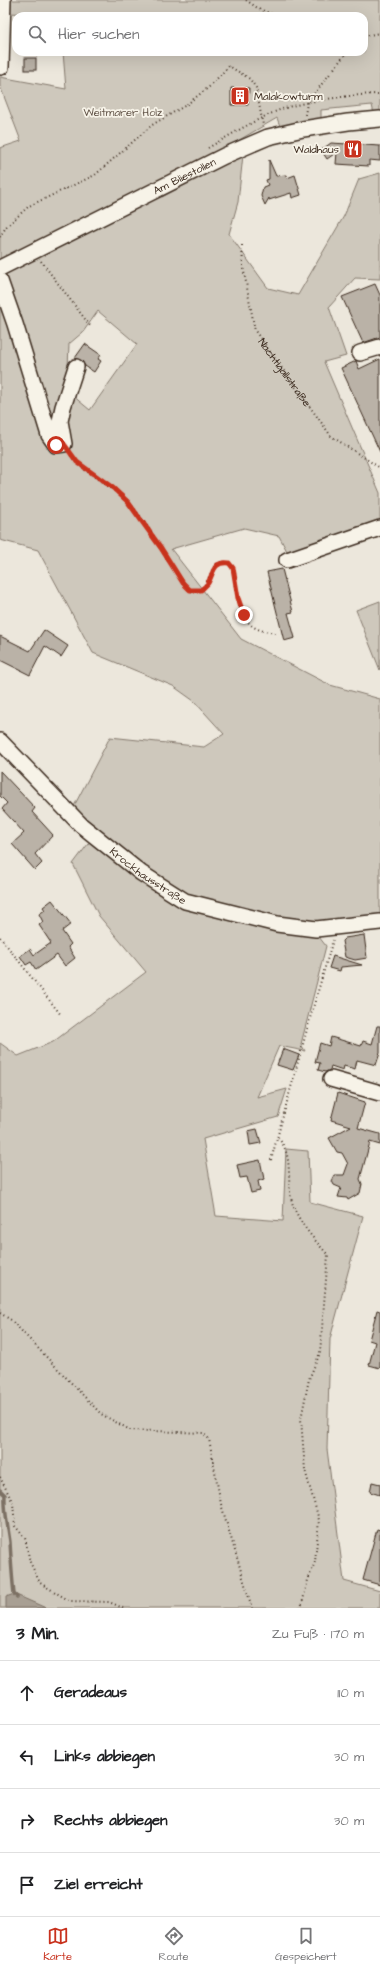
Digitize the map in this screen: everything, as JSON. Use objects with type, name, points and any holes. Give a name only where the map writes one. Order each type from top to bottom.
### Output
[{"type":"street","points":[[2,68],[3,0]]},
{"type":"street","name":"Am Bliestollen","points":[[0,268],[224,156],[268,137],[303,128],[380,119]]},
{"type":"street","points":[[0,281],[16,324],[49,435],[56,445],[64,444],[60,421],[62,407],[76,366]]},
{"type":"street","points":[[360,353],[380,347]]},
{"type":"street","points":[[287,560],[380,528]]},
{"type":"street","name":"Krockhausstraße","points":[[0,742],[81,825],[141,873],[185,901],[278,924],[316,929],[337,928],[380,922]]},
{"type":"street","points":[[331,1079],[380,1095]]},
{"type":"path","points":[[246,0],[259,9],[267,12]]},
{"type":"path","points":[[368,35],[380,33]]},
{"type":"path","points":[[303,128],[307,103],[344,56]]},
{"type":"path","points":[[0,237],[6,227],[29,206],[95,175],[152,125],[186,105],[209,86],[229,66],[250,79],[256,88],[261,118],[268,137]]},
{"type":"path","name":"Nachtigallstraße","points":[[242,245],[243,266],[255,331],[331,436],[380,468]]},
{"type":"path","points":[[33,252],[91,327]]},
{"type":"path","points":[[64,444],[77,462],[113,488],[128,502],[161,548],[183,583],[190,590],[201,590],[208,583],[212,570],[217,564],[223,562],[229,563],[233,568],[238,598],[244,615],[252,625],[262,631],[277,633]]},
{"type":"path","points":[[271,1160],[310,1015],[337,928]]},
{"type":"path","points":[[0,937],[61,1015]]},
{"type":"path","points":[[278,1138],[285,1146],[293,1204],[303,1227],[328,1255],[320,1354],[310,1379],[301,1419],[305,1470],[319,1520],[315,1562],[308,1580],[301,1608]]},
{"type":"path","points":[[0,1313],[11,1320],[101,1414],[130,1430],[204,1433],[209,1439],[221,1504],[252,1608]]},
{"type":"path","points":[[0,1477],[13,1503],[15,1526],[25,1538],[30,1562],[40,1583],[70,1600],[108,1602],[123,1608]]},
{"type":"green space","name":"Weitmarer Holz","points":[[8,0],[380,0],[380,114],[374,114],[372,105],[321,110],[321,119],[280,126],[277,118],[157,185],[162,197],[243,155],[238,202],[229,234],[268,288],[298,295],[344,216],[359,179],[380,173],[380,279],[355,278],[329,307],[346,356],[324,362],[380,493],[380,524],[289,555],[279,536],[244,528],[171,549],[241,639],[330,685],[380,699],[380,918],[333,923],[278,918],[183,893],[129,858],[72,810],[110,737],[204,747],[224,734],[194,701],[173,686],[93,653],[38,550],[0,540],[0,148],[21,141],[0,86],[0,77],[66,89],[63,56],[368,56],[368,12],[8,13]],"holes":[[[98,311],[137,344],[90,410],[67,391],[69,344],[83,332]]]},
{"type":"green space","points":[[380,601],[380,670],[356,610]]},
{"type":"green space","points":[[91,840],[120,866],[184,907],[272,929],[319,937],[326,946],[301,1044],[305,1051],[279,1046],[257,1097],[287,1089],[278,1117],[203,1139],[216,1216],[283,1221],[286,1149],[308,1151],[310,1202],[363,1216],[330,1339],[327,1449],[344,1581],[380,1591],[380,1608],[0,1608],[0,1043],[18,1056],[53,1042],[146,972],[99,916],[73,864]]},
{"type":"shaded area","points":[[14,1594],[46,1608],[6,1608],[6,1597]]},
{"type":"building","points":[[25,58],[36,58],[36,70],[25,70]]},
{"type":"building","name":"Malakowturm","points":[[231,88],[249,88],[248,105],[231,105]]},
{"type":"building","points":[[331,143],[380,146],[380,161],[369,160],[369,166],[336,164],[337,152],[327,159],[321,150]]},
{"type":"building","points":[[269,160],[276,176],[286,175],[287,178],[295,175],[301,195],[292,198],[291,193],[269,200],[269,198],[265,205],[261,196],[263,187],[268,185],[266,180],[269,179]]},
{"type":"building","points":[[375,284],[380,295],[380,337],[363,343],[342,297]]},
{"type":"building","points":[[85,344],[101,355],[98,359],[101,361],[94,372],[85,366],[82,361],[75,358]]},
{"type":"building","points":[[380,359],[380,452],[341,368],[356,361],[359,369]]},
{"type":"building","points":[[282,569],[293,612],[288,613],[295,638],[284,641],[267,572]]},
{"type":"building","points":[[44,630],[68,646],[61,657],[45,646],[30,675],[0,660],[0,636],[30,651]]},
{"type":"building","points":[[0,771],[35,808],[32,812],[53,835],[35,854],[42,863],[35,870],[12,844],[24,833],[2,809],[7,803],[0,796]]},
{"type":"building","points":[[52,900],[71,924],[62,931],[71,944],[68,947],[75,958],[65,966],[57,955],[36,970],[31,962],[26,965],[20,956],[30,949],[34,955],[51,943],[39,925],[43,922],[39,914],[45,910],[43,907]]},
{"type":"building","points":[[364,935],[367,958],[355,960],[345,957],[342,941],[345,938]]},
{"type":"building","points":[[333,956],[362,965],[341,967],[340,971],[329,968]]},
{"type":"building","points":[[377,1026],[380,1026],[380,1053],[376,1065],[357,1060],[355,1069],[344,1066],[343,1070],[331,1066],[330,1070],[325,1072],[318,1070],[320,1063],[315,1062],[320,1043],[329,1046],[331,1037],[361,1046],[363,1041],[372,1044]]},
{"type":"building","points":[[283,1049],[299,1055],[293,1070],[277,1065]]},
{"type":"building","points":[[338,1093],[365,1102],[358,1128],[380,1134],[380,1145],[370,1142],[360,1179],[362,1184],[360,1193],[348,1200],[347,1198],[338,1197],[341,1188],[334,1185],[332,1181],[335,1175],[344,1175],[348,1164],[342,1153],[337,1152],[329,1138],[351,1126],[331,1120]]},
{"type":"building","points":[[257,1129],[261,1143],[250,1145],[248,1131]]},
{"type":"building","points":[[260,1160],[264,1179],[258,1181],[260,1191],[251,1193],[247,1177],[240,1178],[237,1165]]},
{"type":"building","points":[[377,1310],[380,1311],[380,1368],[369,1365],[375,1342],[369,1340]]},
{"type":"building","points":[[372,1482],[380,1484],[380,1495],[370,1492]]},
{"type":"building","points":[[377,1529],[380,1530],[380,1585],[363,1580]]},
{"type":"waterway","points":[[0,1490],[5,1495],[14,1594],[17,1597]]},
{"type":"place","name":"Malakowturm","points":[[240,96]]},
{"type":"place","name":"Waldhaus","points":[[353,149]]},
{"type":"route","points":[[56,445],[64,444],[77,462],[113,488],[128,502],[142,520],[183,583],[190,590],[196,592],[201,590],[208,583],[212,570],[217,564],[223,562],[229,563],[233,568],[238,598],[244,615]]}]
